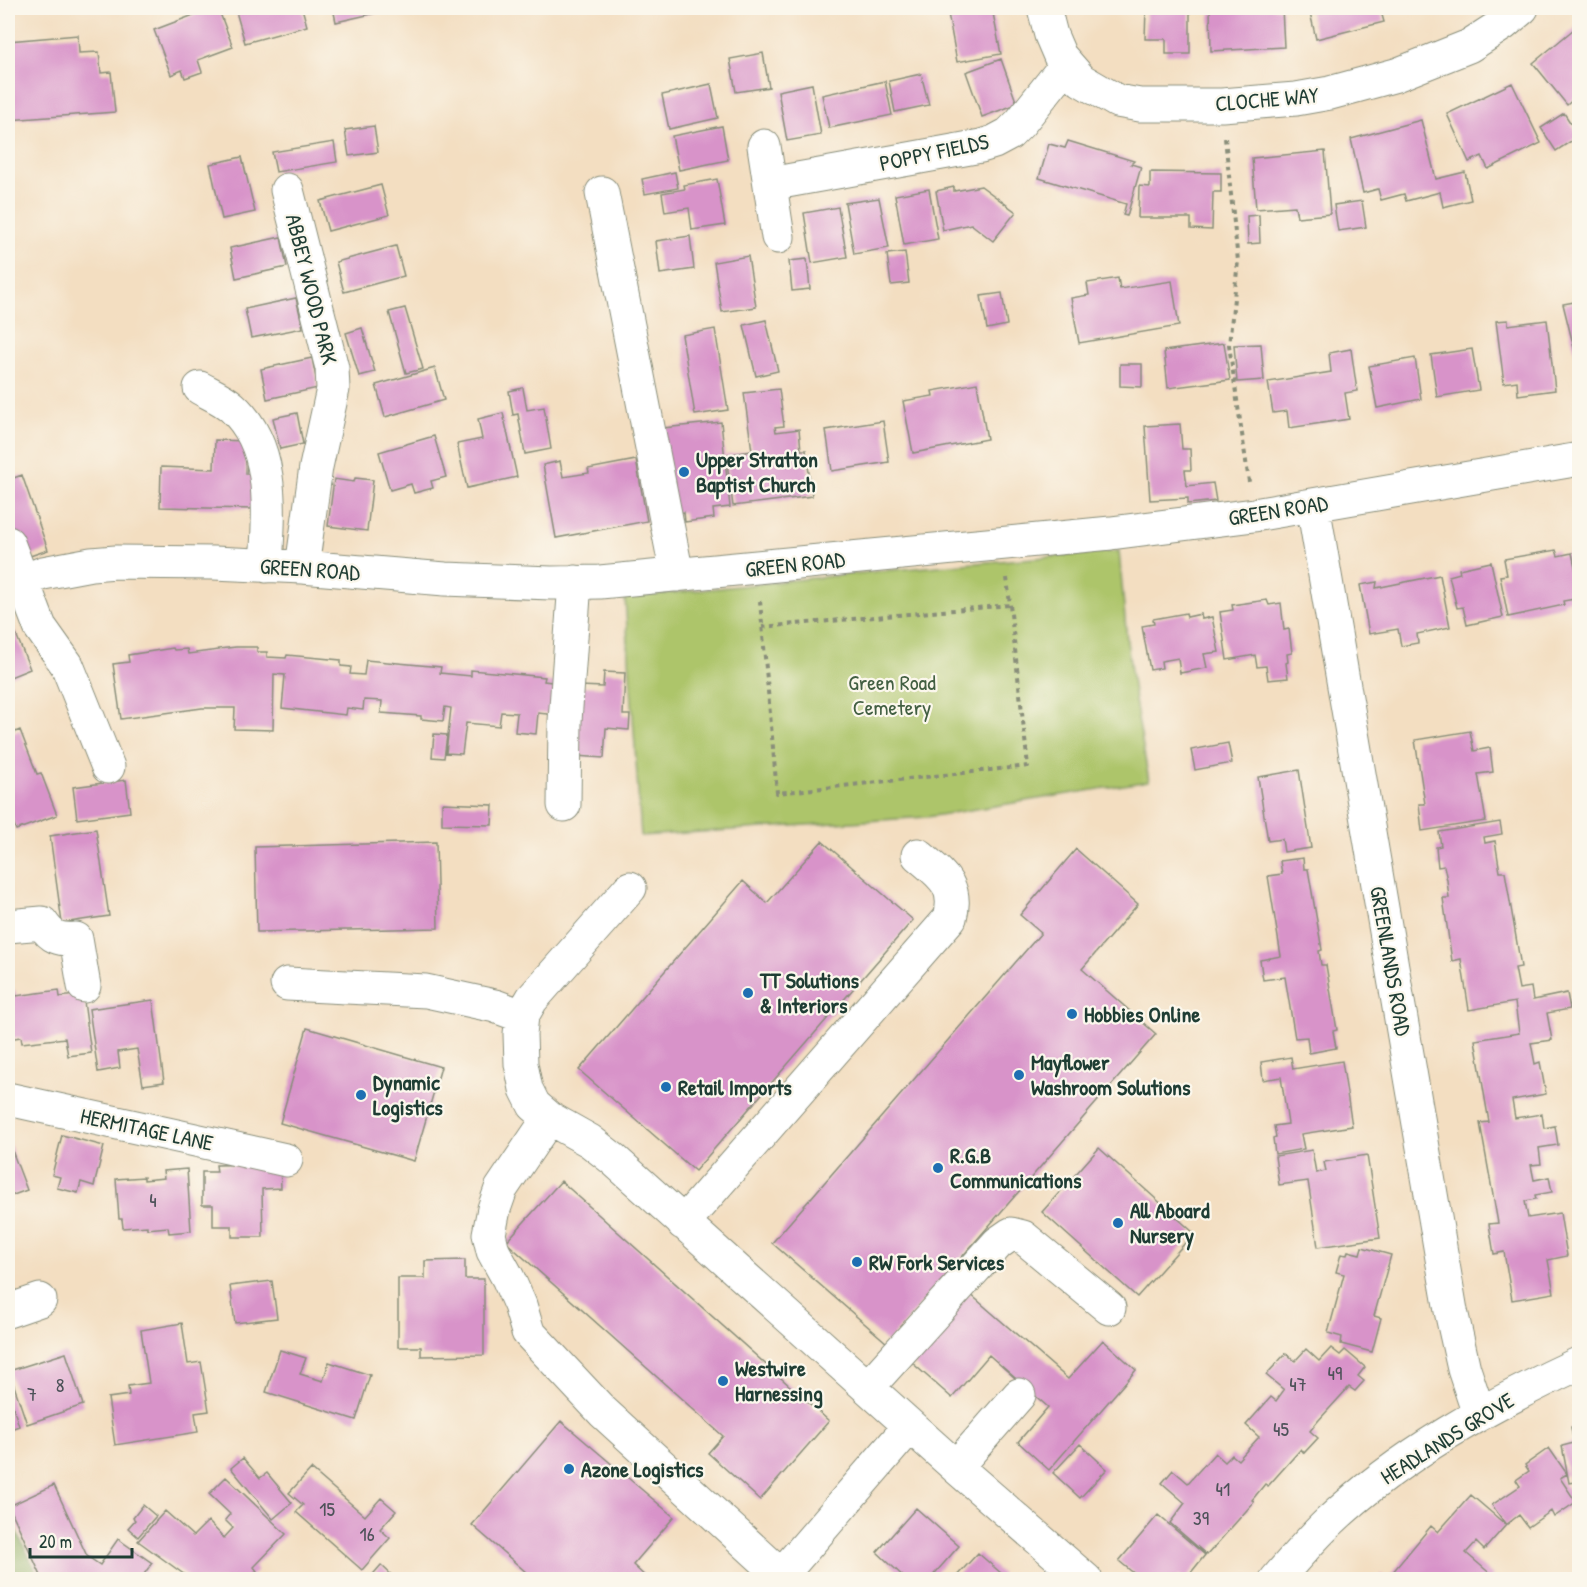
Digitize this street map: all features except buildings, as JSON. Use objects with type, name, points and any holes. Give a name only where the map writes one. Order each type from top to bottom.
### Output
[{"type":"street","name":"CLOCHE WAY","points":[[1044,8],[1051,35],[1060,56],[1081,81],[1117,101],[1140,105],[1222,105],[1296,99],[1330,93],[1396,75],[1469,46],[1503,24],[1522,8]]},
{"type":"street","name":"POPPY FIELDS","points":[[770,184],[994,142],[1009,134],[1020,123],[1066,65]]},
{"type":"street","points":[[764,146],[778,237]]},
{"type":"street","name":"ABBEY WOOD PARK","points":[[287,190],[332,368],[333,388],[315,467],[302,567]]},
{"type":"street","points":[[602,193],[677,575]]},
{"type":"street","points":[[200,388],[232,407],[248,426],[262,455],[267,482],[269,516],[266,566]]},
{"type":"street","name":"GREEN ROAD","points":[[15,584],[43,573],[117,562],[302,567],[445,579],[600,582],[1111,533],[1254,515],[1580,459]]},
{"type":"street","name":"GREENLANDS ROAD","points":[[1313,505],[1451,1311],[1464,1369],[1479,1414]]},
{"type":"street","points":[[8,543],[15,584],[40,627],[67,665],[108,767]]},
{"type":"street","points":[[564,806],[565,722],[575,582]]},
{"type":"street","points":[[683,1223],[950,918],[954,906],[950,886],[946,879],[918,855]]},
{"type":"street","points":[[630,888],[532,999],[522,1016],[520,1064],[526,1089],[534,1105],[549,1118],[590,1141],[613,1159],[956,1467],[1086,1580]]},
{"type":"street","points":[[8,926],[42,923],[48,931],[62,939],[76,939],[84,986]]},
{"type":"street","points":[[287,984],[426,991],[495,1006],[522,1016]]},
{"type":"street","name":"HERMITAGE LANE","points":[[8,1099],[286,1160]]},
{"type":"street","points":[[549,1118],[501,1189],[489,1234],[493,1251],[520,1305],[528,1332],[603,1412],[779,1577],[910,1426]]},
{"type":"street","points":[[868,1387],[998,1242],[1011,1234],[1023,1237],[1109,1308]]},
{"type":"street","points":[[8,1311],[40,1300]]},
{"type":"street","name":"HEADLANDS GROVE","points":[[1276,1580],[1328,1523],[1405,1459],[1479,1414],[1542,1380],[1580,1363]]},
{"type":"street","points":[[956,1467],[1019,1395]]},
{"type":"path","points":[[1222,105],[1238,261],[1229,345],[1254,515]]},
{"type":"path","points":[[757,568],[777,793],[1028,766],[1004,544]]},
{"type":"path","points":[[762,627],[1010,604]]},
{"type":"green space","name":"Green Road Cemetery","points":[[1119,551],[1127,641],[1149,781],[927,817],[641,836],[625,598],[880,571]]},
{"type":"green space","points":[[8,1514],[40,1579],[8,1579]]},
{"type":"place","name":"Upper Stratton Baptist Church","points":[[684,472]]},
{"type":"place","name":"TT Solutions & Interiors","points":[[748,993]]},
{"type":"place","name":"Hobbies Online","points":[[1072,1014]]},
{"type":"place","name":"Mayflower Washroom Solutions","points":[[1019,1075]]},
{"type":"place","name":"Retail Imports","points":[[666,1087]]},
{"type":"place","name":"Dynamic Logistics","points":[[361,1095]]},
{"type":"place","name":"R.G.B Communications","points":[[938,1168]]},
{"type":"place","name":"All Aboard Nursery","points":[[1118,1223]]},
{"type":"place","name":"RW Fork Services","points":[[857,1262]]},
{"type":"place","name":"Westwire Harnessing","points":[[723,1381]]},
{"type":"place","name":"Azone Logistics","points":[[569,1469]]}]
